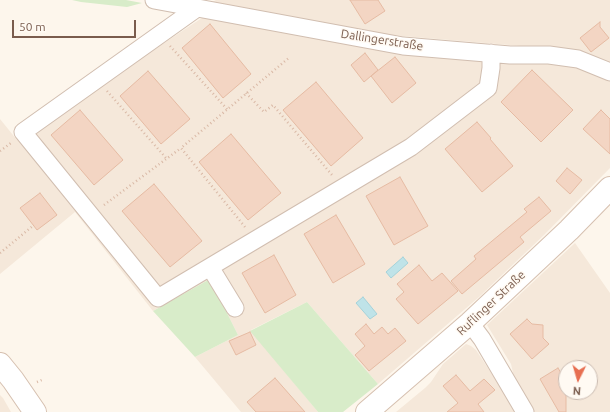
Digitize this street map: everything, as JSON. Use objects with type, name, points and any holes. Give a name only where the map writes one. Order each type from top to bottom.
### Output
[{"type":"street","name":"Dallingerstraße","points":[[154,0],[403,46],[510,55],[549,55],[578,59],[610,72]]},
{"type":"street","points":[[197,8],[23,132],[158,298],[410,147],[488,88],[491,68],[491,53]]},
{"type":"street","name":"Ruflinger Straße","points":[[367,412],[470,323],[569,230],[610,188]]},
{"type":"street","points":[[210,267],[235,308]]},
{"type":"street","points":[[470,323],[482,339],[525,412]]},
{"type":"street","points":[[0,364],[35,412]]},
{"type":"path","points":[[159,35],[227,109]]},
{"type":"path","points":[[91,216],[180,148],[290,57]]},
{"type":"path","points":[[97,80],[166,158]]},
{"type":"path","points":[[246,94],[264,112],[273,105],[343,188]]},
{"type":"path","points":[[180,148],[255,240]]},
{"type":"path","points":[[0,253],[34,226]]},
{"type":"shaded area","points":[[216,0],[610,0],[610,66],[533,47],[378,34],[210,3]]},
{"type":"shaded area","points":[[208,14],[508,61],[571,65],[610,80],[610,168],[544,235],[479,297],[378,384],[307,302],[251,330],[318,412],[241,412],[195,357],[238,335],[210,279],[153,311],[75,212],[0,274],[0,119],[17,140]]},
{"type":"shaded area","points":[[575,243],[610,293],[610,412],[534,412],[514,377],[511,364],[487,325]]},
{"type":"shaded area","points":[[466,344],[476,350],[517,412],[396,412],[425,388],[443,364]]},
{"type":"shaded area","points":[[0,395],[3,398],[11,412],[0,412]]},
{"type":"green space","points":[[72,0],[126,0],[142,3],[127,7]]},
{"type":"green space","points":[[210,279],[238,335],[195,357],[153,311]]},
{"type":"green space","points":[[307,302],[378,384],[343,412],[318,412],[250,331]]},
{"type":"water","points":[[403,257],[408,263],[391,278],[386,272]]},
{"type":"water","points":[[363,297],[377,314],[370,319],[356,303]]},
{"type":"building","points":[[350,0],[378,0],[385,11],[365,24]]},
{"type":"building","points":[[600,22],[600,27],[609,38],[591,52],[580,38]]},
{"type":"building","points":[[210,24],[251,74],[223,98],[182,48]]},
{"type":"building","points":[[365,53],[378,70],[364,82],[351,65]]},
{"type":"building","points":[[395,57],[416,83],[392,103],[371,76]]},
{"type":"building","points":[[532,70],[573,110],[541,142],[501,102]]},
{"type":"building","points":[[148,71],[190,119],[161,144],[120,96]]},
{"type":"building","points":[[316,82],[363,138],[331,166],[283,110]]},
{"type":"building","points":[[80,110],[123,160],[94,185],[51,135]]},
{"type":"building","points":[[601,110],[610,119],[610,154],[583,129]]},
{"type":"building","points":[[477,122],[513,166],[482,192],[445,149]]},
{"type":"building","points":[[231,134],[281,193],[248,220],[199,162]]},
{"type":"building","points":[[567,168],[582,180],[570,194],[556,181]]},
{"type":"building","points":[[400,177],[428,226],[394,245],[366,196]]},
{"type":"building","points":[[154,184],[202,241],[170,267],[122,211]]},
{"type":"building","points":[[40,193],[57,215],[37,230],[20,208]]},
{"type":"building","points":[[539,197],[551,211],[520,237],[524,242],[462,294],[451,281],[476,259],[474,256],[527,212],[524,209]]},
{"type":"building","points":[[336,215],[365,264],[333,283],[304,234]]},
{"type":"building","points":[[274,255],[296,295],[265,313],[242,273]]},
{"type":"building","points":[[419,265],[432,281],[442,273],[458,291],[418,324],[396,299],[404,292],[397,284]]},
{"type":"building","points":[[527,319],[532,324],[543,325],[543,338],[549,344],[532,359],[510,334]]},
{"type":"building","points":[[366,324],[374,334],[382,327],[388,334],[395,328],[406,341],[369,371],[355,355],[365,346],[355,334]]},
{"type":"building","points":[[250,332],[256,345],[236,355],[229,341]]},
{"type":"building","points":[[558,368],[558,400],[566,400],[566,412],[559,412],[540,379]]},
{"type":"building","points":[[456,375],[470,391],[484,379],[495,390],[478,404],[484,412],[447,412],[458,403],[443,386]]},
{"type":"building","points":[[275,378],[305,412],[256,412],[247,402]]}]
